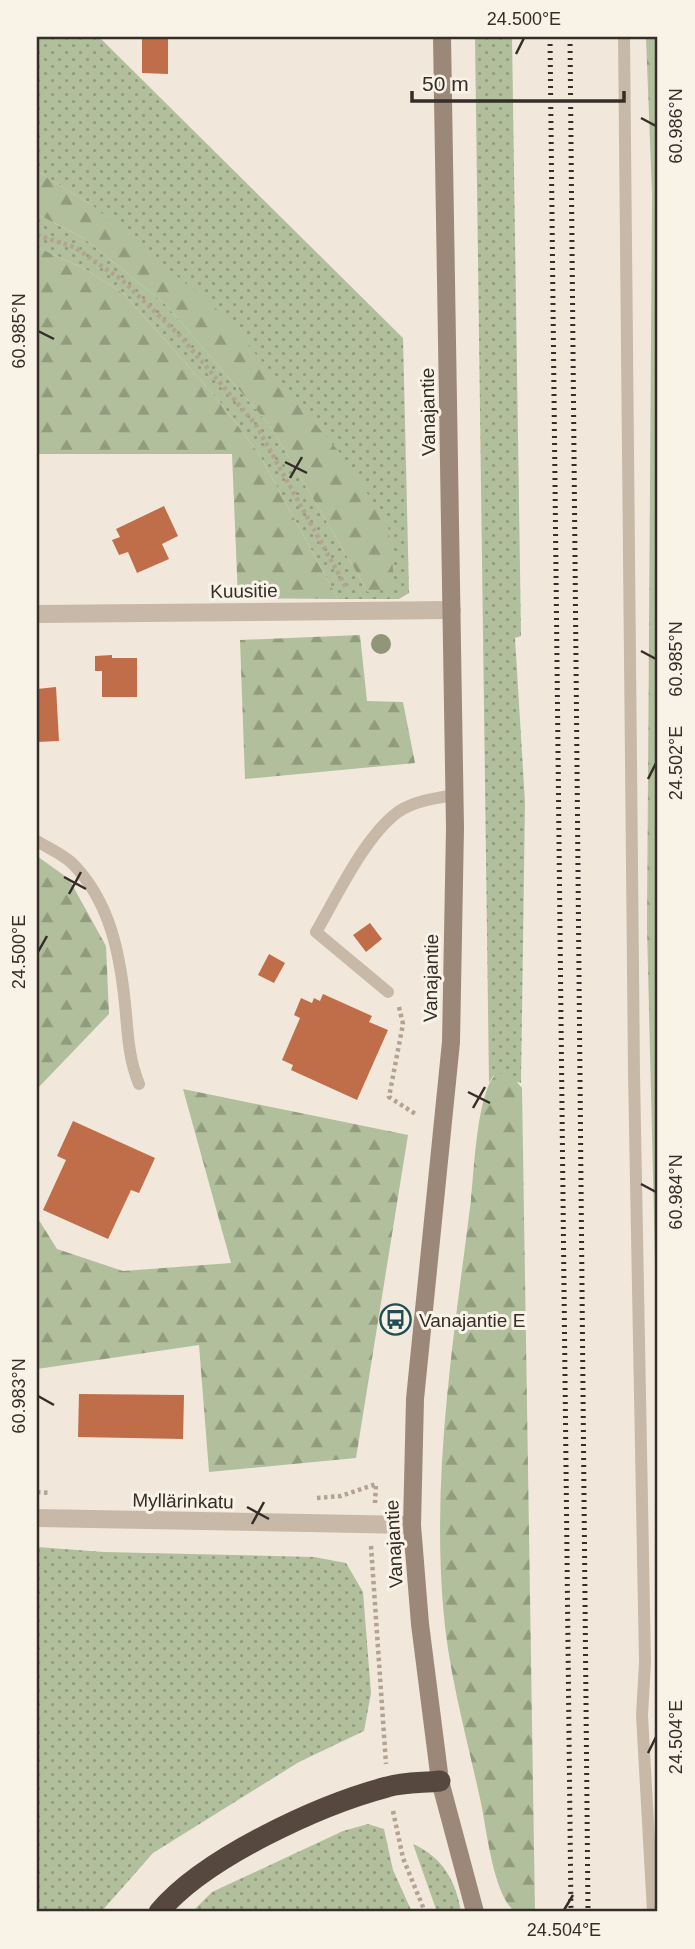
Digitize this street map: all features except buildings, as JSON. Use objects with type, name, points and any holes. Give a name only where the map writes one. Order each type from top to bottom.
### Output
[{"type":"highway","points":[[159,1912],[195,1878],[229,1856],[311,1816],[388,1786],[440,1781]]},
{"type":"street","name":"Vanajantie","points":[[442,37],[454,795],[451,1042],[415,1399],[412,1525],[420,1624],[440,1781],[475,1912]]},
{"type":"street","name":"Kuusitie","points":[[37,614],[452,610]]},
{"type":"street","name":"Myllärinkatu","points":[[37,1518],[412,1525]]},
{"type":"lane","points":[[624,37],[634,1061],[645,1663],[642,1715],[653,1912]]},
{"type":"lane","points":[[388,992],[316,932],[369,845],[388,821],[410,806],[454,795]]},
{"type":"lane","points":[[37,841],[72,863],[91,888],[108,918],[122,967],[130,1061],[139,1084]]},
{"type":"path","points":[[37,235],[74,247],[122,280],[180,335],[256,425],[360,611]]},
{"type":"path","points":[[388,992],[404,1016],[389,1097],[417,1115]]},
{"type":"path","name":"Vanajantie","points":[[376,1485],[371,1573],[377,1621],[381,1724],[388,1786],[403,1858],[425,1912]]},
{"type":"green space","points":[[37,37],[99,37],[403,338],[409,593],[399,599],[338,599],[259,454],[220,402],[124,294],[85,269],[37,247],[37,214],[85,239],[166,305],[271,427],[368,592],[388,524],[92,205],[37,171]]},
{"type":"green space","points":[[475,37],[512,37],[521,636],[515,638],[525,802],[521,1083],[493,1076],[489,1083]]},
{"type":"green space","points":[[646,37],[658,37],[658,1303],[647,927],[652,194]]},
{"type":"green space","points":[[37,171],[92,205],[220,312],[340,453],[388,524],[395,588],[368,592],[271,427],[166,305],[85,239],[37,214]]},
{"type":"green space","points":[[37,247],[85,269],[124,294],[220,402],[259,454],[338,599],[238,598],[232,454],[37,454]]},
{"type":"green space","points":[[360,635],[367,701],[403,702],[415,763],[245,779],[240,640]]},
{"type":"green space","points":[[37,856],[69,879],[106,946],[109,1014],[37,1089]]},
{"type":"green space","points":[[498,1073],[512,1076],[522,1088],[535,1912],[515,1912],[507,1903],[496,1877],[449,1655],[440,1555],[446,1403],[478,1132],[485,1094]]},
{"type":"green space","points":[[183,1089],[408,1135],[356,1458],[209,1472],[199,1345],[37,1369],[37,1217],[57,1249],[123,1271],[231,1263]]},
{"type":"green space","points":[[656,1301],[658,1303],[658,1640],[656,1595]]},
{"type":"green space","points":[[37,1547],[104,1552],[314,1557],[346,1563],[363,1592],[371,1693],[364,1731],[299,1762],[153,1853],[101,1912],[37,1912]]},
{"type":"green space","points":[[368,1824],[384,1829],[393,1870],[412,1912],[192,1912],[212,1892],[343,1831]]},
{"type":"green space","points":[[413,1844],[440,1863],[452,1881],[461,1912],[437,1912]]},
{"type":"railway","points":[[550,37],[571,1912]]},
{"type":"railway","points":[[570,37],[588,1912]]},
{"type":"place","name":"Vanajantie E","points":[[396,1320]]}]
